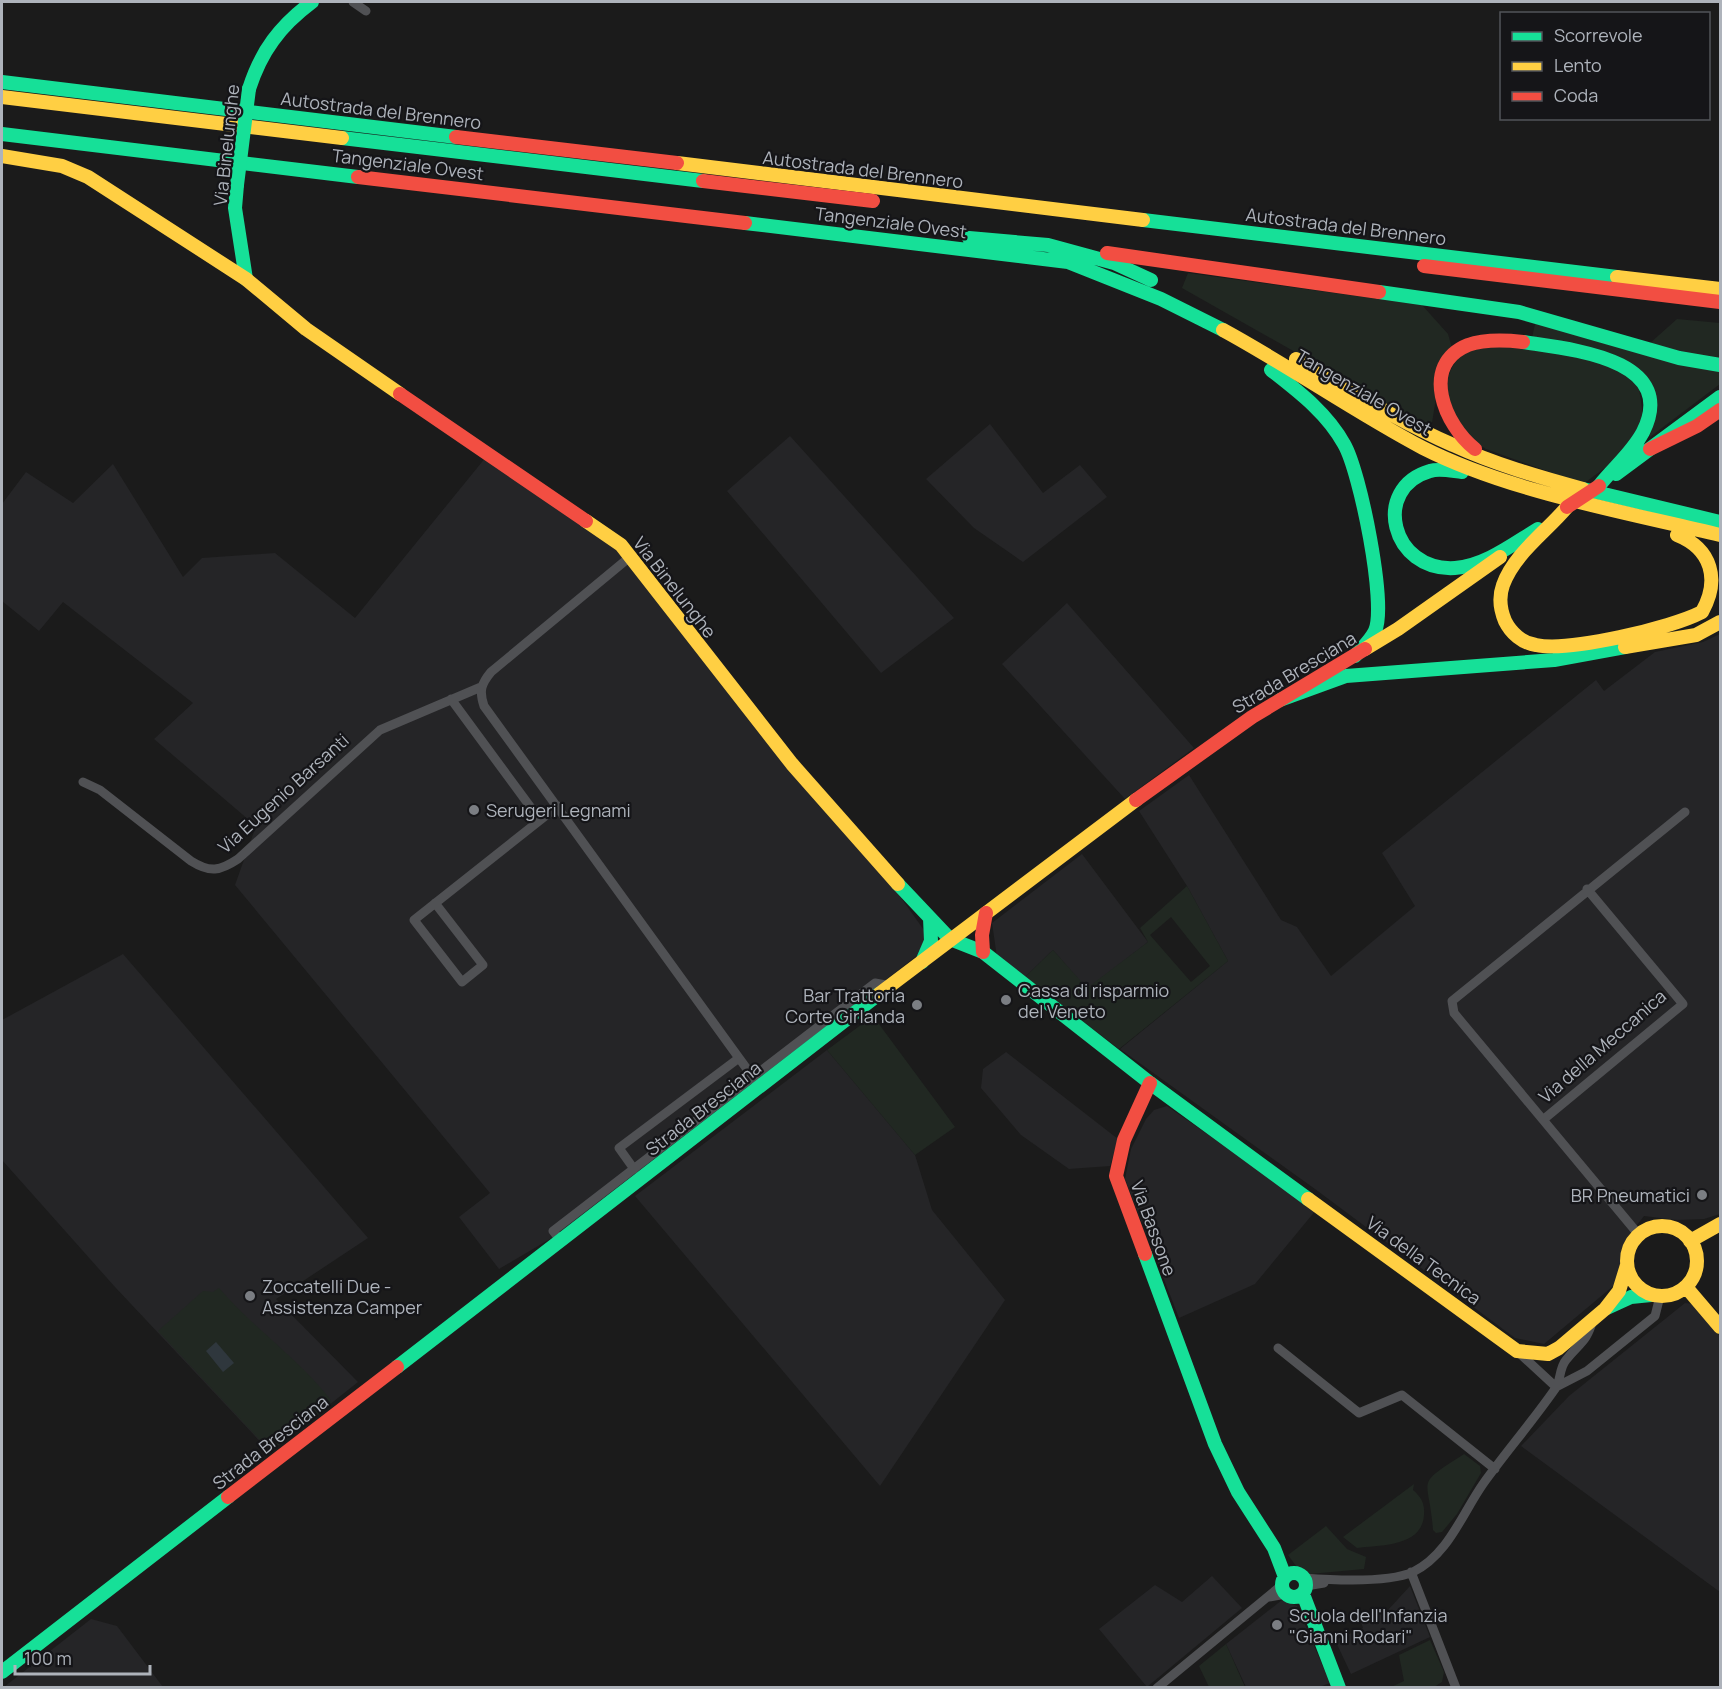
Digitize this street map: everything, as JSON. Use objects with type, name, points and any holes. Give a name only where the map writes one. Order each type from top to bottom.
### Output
[{"type":"main road","name":"Via Binelunghe","points":[[246,279],[247,272],[235,208],[249,89],[256,63],[275,32],[312,2]]},
{"type":"main road","name":"Autostrada del Brennero","points":[[2,82],[1720,289]]},
{"type":"main road","name":"Autostrada del Brennero","points":[[2,97],[1720,302]]},
{"type":"main road","name":"Tangenziale Ovest","points":[[2,124],[929,234],[1048,245],[1114,263],[1169,288],[1433,437],[1480,457],[1628,500],[1720,520]]},
{"type":"main road","name":"Tangenziale Ovest","points":[[2,134],[1068,262],[1109,275],[1232,336],[1424,448],[1499,479],[1593,505],[1720,535]]},
{"type":"main road","name":"Via Binelunghe","points":[[2,156],[62,166],[88,177],[246,279],[306,329],[621,545],[733,692],[792,764],[865,849],[950,939]]},
{"type":"main road","points":[[1048,245],[1519,312],[1679,358],[1720,365]]},
{"type":"main road","points":[[1232,336],[1246,351],[1315,406],[1342,439],[1360,477],[1366,501],[1378,620],[1375,632],[1355,656]]},
{"type":"main road","points":[[1578,486],[1482,453],[1464,440],[1447,417],[1441,399],[1444,372],[1455,354],[1478,342],[1508,339],[1596,356],[1630,370],[1644,388],[1648,414],[1640,437],[1599,486],[1567,507],[1538,534],[1512,567],[1500,598],[1506,624],[1516,636],[1539,646],[1560,645],[1671,625],[1696,615],[1707,607],[1716,593],[1719,577],[1716,562],[1708,550],[1687,537],[1629,523],[1593,505]]},
{"type":"main road","points":[[1650,449],[1720,397]]},
{"type":"main road","points":[[1614,470],[1650,449],[1698,426],[1720,410]]},
{"type":"main road","points":[[1533,488],[1445,469],[1434,469],[1416,475],[1407,482],[1396,501],[1394,523],[1400,542],[1410,554],[1425,565],[1444,569],[1480,561],[1538,534]]},
{"type":"main road","name":"Strada Bresciana","points":[[2,1672],[561,1241],[757,1082],[864,1000],[891,986],[950,939],[1195,756],[1280,700],[1355,656],[1431,607],[1538,534]]},
{"type":"main road","points":[[1280,700],[1347,676],[1554,660],[1696,635],[1720,622]]},
{"type":"main road","points":[[983,952],[982,935],[986,913]]},
{"type":"main road","points":[[922,962],[931,941],[930,918]]},
{"type":"main road","points":[[950,939],[983,952],[1150,1083]]},
{"type":"main road","name":"Via della Tecnica","points":[[1150,1083],[1517,1352]]},
{"type":"main road","name":"Via Bassone","points":[[1150,1083],[1122,1143],[1117,1160],[1116,1176],[1215,1444],[1238,1492],[1274,1548],[1294,1586],[1339,1688]]},
{"type":"main road","points":[[1690,1241],[1720,1224]]},
{"type":"main road","points":[[1605,1309],[1631,1296],[1655,1295],[1678,1292],[1686,1287],[1695,1273],[1697,1264],[1690,1241],[1683,1234],[1666,1227],[1647,1230],[1639,1235],[1628,1254],[1631,1278],[1640,1288],[1655,1295]]},
{"type":"main road","points":[[1517,1352],[1548,1354],[1559,1348],[1605,1309],[1619,1291],[1628,1265]]},
{"type":"main road","points":[[1686,1287],[1720,1327]]},
{"type":"street","points":[[354,2],[366,11]]},
{"type":"street","name":"Via Eugenio Barsanti","points":[[83,782],[100,790],[191,861],[213,871],[224,868],[238,859],[380,730],[481,687],[490,672],[631,556]]},
{"type":"street","points":[[481,687],[484,706],[757,1082]]},
{"type":"street","points":[[451,699],[540,820]]},
{"type":"street","points":[[435,903],[483,965],[462,982],[414,920],[435,903],[558,806]]},
{"type":"street","name":"Via della Meccanica","points":[[1639,1235],[1454,1013],[1452,1001],[1587,889],[1685,812]]},
{"type":"street","name":"Via della Meccanica","points":[[1544,1119],[1683,1004],[1587,889]]},
{"type":"street","name":"Strada Bresciana","points":[[634,1169],[619,1148],[739,1058]]},
{"type":"street","name":"Strada Bresciana","points":[[561,1241],[554,1231],[634,1169],[757,1082]]},
{"type":"street","points":[[1556,1388],[1587,1371],[1655,1316],[1655,1295]]},
{"type":"street","points":[[1157,1688],[1267,1597],[1294,1586],[1338,1580],[1399,1576],[1428,1562],[1456,1530],[1495,1469],[1556,1388],[1565,1360],[1582,1346],[1589,1334],[1593,1319]]},
{"type":"street","points":[[1278,1348],[1359,1413],[1401,1395],[1495,1469]]},
{"type":"street","name":"Via della Tecnica","points":[[1517,1352],[1556,1388]]},
{"type":"street","points":[[1411,1572],[1456,1688]]},
{"type":"shaded area","points":[[1188,273],[1422,305],[1448,334],[1452,348],[1436,398],[1431,429],[1182,288]]},
{"type":"shaded area","points":[[1677,319],[1720,323],[1720,361],[1649,344]]},
{"type":"shaded area","points":[[1536,320],[1720,370],[1720,384],[1650,437],[1647,380],[1532,338]]},
{"type":"shaded area","points":[[1499,342],[1609,363],[1638,382],[1644,422],[1621,456],[1583,484],[1486,449],[1475,440],[1465,430],[1450,405],[1447,392],[1448,379],[1453,366],[1463,354],[1475,348]]},
{"type":"shaded area","points":[[990,424],[1043,493],[1080,465],[1107,497],[1023,562],[974,528],[926,479]]},
{"type":"shaded area","points":[[790,436],[954,618],[881,673],[727,491]]},
{"type":"shaded area","points":[[486,457],[624,553],[887,878],[926,933],[925,944],[919,954],[555,1236],[499,1269],[459,1217],[490,1193],[235,885],[256,826],[154,739],[193,703],[63,602],[39,631],[2,601],[2,504],[26,472],[73,503],[113,464],[183,577],[202,558],[275,553],[355,618]]},
{"type":"shaded area","points":[[1067,603],[1194,748],[1125,799],[1002,664]]},
{"type":"shaded area","points":[[1720,634],[1720,1214],[1704,1219],[1677,1220],[1644,1216],[1626,1239],[1618,1282],[1544,1344],[1515,1338],[1315,1189],[1120,1049],[1228,961],[1187,886],[1139,811],[1189,775],[1281,920],[1297,927],[1331,976],[1415,906],[1382,853],[1596,680],[1604,691],[1655,652],[1703,642]]},
{"type":"shaded area","points":[[1082,854],[1148,942],[1087,989],[1053,950],[1025,977],[997,957],[992,923]]},
{"type":"shaded area","points":[[1187,886],[1228,961],[1119,1049],[1025,977],[1053,950],[1087,988],[1148,942],[1140,928]],"holes":[[[1171,917],[1210,966],[1191,982],[1150,935]]]},
{"type":"shaded area","points":[[123,954],[368,1238],[276,1299],[358,1382],[270,1452],[115,1287],[2,1160],[2,1020]]},
{"type":"shaded area","points":[[873,1016],[955,1127],[915,1155],[827,1050]]},
{"type":"shaded area","points":[[827,1050],[915,1155],[932,1210],[1005,1300],[880,1486],[635,1196]]},
{"type":"shaded area","points":[[1006,1052],[1118,1139],[1110,1166],[1069,1169],[1021,1135],[981,1088],[983,1069]]},
{"type":"shaded area","points":[[1167,1106],[1316,1210],[1255,1284],[1179,1318],[1125,1179],[1131,1149],[1146,1119],[1154,1110]]},
{"type":"shaded area","points":[[219,1288],[304,1370],[330,1399],[331,1405],[270,1451],[158,1331],[203,1291],[213,1292]]},
{"type":"shaded area","points":[[1685,1303],[1694,1304],[1720,1336],[1720,1592],[1521,1446],[1569,1396]]},
{"type":"shaded area","points":[[216,1342],[234,1363],[223,1372],[206,1351]]},
{"type":"shaded area","points":[[1464,1454],[1480,1466],[1481,1473],[1457,1514],[1442,1532],[1436,1533],[1433,1530],[1428,1484],[1437,1472]]},
{"type":"shaded area","points":[[1414,1484],[1413,1490],[1422,1501],[1424,1515],[1416,1533],[1408,1539],[1388,1545],[1357,1548],[1343,1537]]},
{"type":"shaded area","points":[[1326,1526],[1347,1549],[1366,1557],[1364,1569],[1310,1574],[1299,1570],[1288,1555]]},
{"type":"shaded area","points":[[1212,1576],[1242,1608],[1147,1687],[1099,1629],[1155,1585],[1182,1602]]},
{"type":"shaded area","points":[[1410,1586],[1430,1637],[1351,1674],[1335,1640],[1363,1628],[1361,1622],[1388,1610]]},
{"type":"shaded area","name":"Scuola dell'Infanzia \"Gianni Rodari\"","points":[[1282,1600],[1297,1606],[1330,1683],[1319,1687],[1246,1687],[1226,1644]]},
{"type":"shaded area","points":[[91,1619],[117,1626],[163,1687],[4,1687]]},
{"type":"shaded area","points":[[1430,1640],[1444,1672],[1442,1682],[1434,1687],[1391,1687],[1404,1681],[1399,1655]]},
{"type":"shaded area","points":[[1226,1644],[1245,1687],[1209,1687],[1199,1666]]},
{"type":"traffic: fast","points":[[249,89],[259,63],[273,40],[290,20],[312,2]]},
{"type":"traffic: fast","points":[[2,82],[456,137]]},
{"type":"traffic: fast","points":[[237,185],[249,89]]},
{"type":"traffic: fast","points":[[2,134],[358,177]]},
{"type":"traffic: fast","points":[[342,138],[703,181]]},
{"type":"traffic: fast","points":[[237,185],[235,208],[246,279]]},
{"type":"traffic: fast","points":[[1143,220],[1617,277]]},
{"type":"traffic: fast","points":[[745,223],[1068,262],[1161,299],[1223,330]]},
{"type":"traffic: fast","points":[[969,238],[1048,245],[1114,263],[1151,280]]},
{"type":"traffic: fast","points":[[1379,292],[1519,312],[1679,358],[1720,365]]},
{"type":"traffic: fast","points":[[1523,342],[1590,354],[1614,362],[1633,373],[1646,388],[1650,407],[1643,432],[1628,454],[1599,486]]},
{"type":"traffic: fast","points":[[1271,370],[1292,386],[1329,422],[1344,444],[1357,481],[1375,568],[1378,617],[1375,631],[1355,656]]},
{"type":"traffic: fast","points":[[1616,474],[1720,397]]},
{"type":"traffic: fast","points":[[1462,472],[1430,471],[1412,480],[1400,494],[1395,510],[1396,527],[1403,544],[1416,557],[1433,566],[1455,568],[1466,566],[1488,559],[1538,529]]},
{"type":"traffic: fast","points":[[1583,489],[1720,522]]},
{"type":"traffic: fast","points":[[1280,700],[1346,676],[1554,660],[1625,647]]},
{"type":"traffic: fast","points":[[898,884],[950,939],[983,952],[1150,1083],[1308,1199]]},
{"type":"traffic: fast","points":[[922,962],[931,941],[930,918]]},
{"type":"traffic: fast","points":[[397,1367],[879,994]]},
{"type":"traffic: fast","points":[[1145,1254],[1215,1444],[1238,1492],[1274,1548],[1285,1577]]},
{"type":"traffic: fast","points":[[1607,1308],[1631,1297],[1651,1295]]},
{"type":"traffic: fast","points":[[2,1672],[228,1497]]},
{"type":"traffic: fast","points":[[1294,1573],[1299,1574],[1305,1580],[1306,1585],[1305,1590],[1299,1596],[1294,1597],[1289,1596],[1283,1590],[1282,1585],[1283,1580],[1289,1574],[1294,1573]]},
{"type":"traffic: fast","points":[[1303,1594],[1339,1688]]},
{"type":"traffic: slow","points":[[2,97],[342,138]]},
{"type":"traffic: slow","points":[[2,156],[62,166],[88,177],[246,279],[306,329],[400,394]]},
{"type":"traffic: slow","points":[[677,163],[1143,220]]},
{"type":"traffic: slow","points":[[1617,277],[1720,289]]},
{"type":"traffic: slow","points":[[1223,330],[1398,434],[1457,463],[1530,489],[1720,535]]},
{"type":"traffic: slow","points":[[1296,359],[1433,436],[1501,464],[1583,489]]},
{"type":"traffic: slow","points":[[1567,507],[1515,563],[1502,589],[1501,603],[1505,621],[1510,630],[1531,644],[1551,646],[1595,642],[1668,625],[1702,612],[1711,588],[1709,567],[1698,548],[1677,535]]},
{"type":"traffic: slow","points":[[586,521],[621,545],[792,764],[898,884]]},
{"type":"traffic: slow","points":[[1365,649],[1398,629],[1500,557]]},
{"type":"traffic: slow","points":[[1625,647],[1696,635],[1720,622]]},
{"type":"traffic: slow","points":[[879,994],[1136,800]]},
{"type":"traffic: slow","points":[[1308,1199],[1517,1351],[1548,1354],[1559,1348],[1605,1309],[1619,1291],[1627,1265]]},
{"type":"traffic: slow","points":[[1690,1241],[1720,1224]]},
{"type":"traffic: slow","points":[[1662,1226],[1681,1232],[1691,1242],[1697,1261],[1691,1280],[1681,1290],[1662,1296],[1643,1290],[1633,1280],[1627,1261],[1633,1242],[1643,1232],[1662,1226]]},
{"type":"traffic: slow","points":[[1686,1287],[1720,1327]]},
{"type":"traffic: jam","points":[[456,137],[677,163]]},
{"type":"traffic: jam","points":[[358,177],[745,223]]},
{"type":"traffic: jam","points":[[703,181],[873,201]]},
{"type":"traffic: jam","points":[[1107,253],[1379,292]]},
{"type":"traffic: jam","points":[[1424,266],[1720,302]]},
{"type":"traffic: jam","points":[[1475,449],[1454,426],[1447,411],[1442,396],[1441,381],[1444,366],[1453,354],[1468,345],[1495,340],[1523,342]]},
{"type":"traffic: jam","points":[[400,394],[586,521]]},
{"type":"traffic: jam","points":[[1650,449],[1697,426],[1720,410]]},
{"type":"traffic: jam","points":[[1567,507],[1599,486]]},
{"type":"traffic: jam","points":[[1136,800],[1252,717],[1365,649]]},
{"type":"traffic: jam","points":[[983,952],[982,935],[986,913]]},
{"type":"traffic: jam","points":[[1145,1254],[1116,1176],[1124,1140],[1150,1083]]},
{"type":"traffic: jam","points":[[228,1497],[397,1367]]},
{"type":"place","name":"Serugeri Legnami","points":[[474,810]]},
{"type":"place","name":"Cassa di risparmio del Veneto","points":[[1006,1000]]},
{"type":"place","name":"Bar Trattoria Corte Girlanda","points":[[917,1005]]},
{"type":"place","name":"BR Pneumatici","points":[[1702,1195]]},
{"type":"place","name":"Zoccatelli Due - Assistenza Camper","points":[[250,1296]]},
{"type":"place","name":"Scuola dell'Infanzia \"Gianni Rodari\"","points":[[1277,1625]]}]
